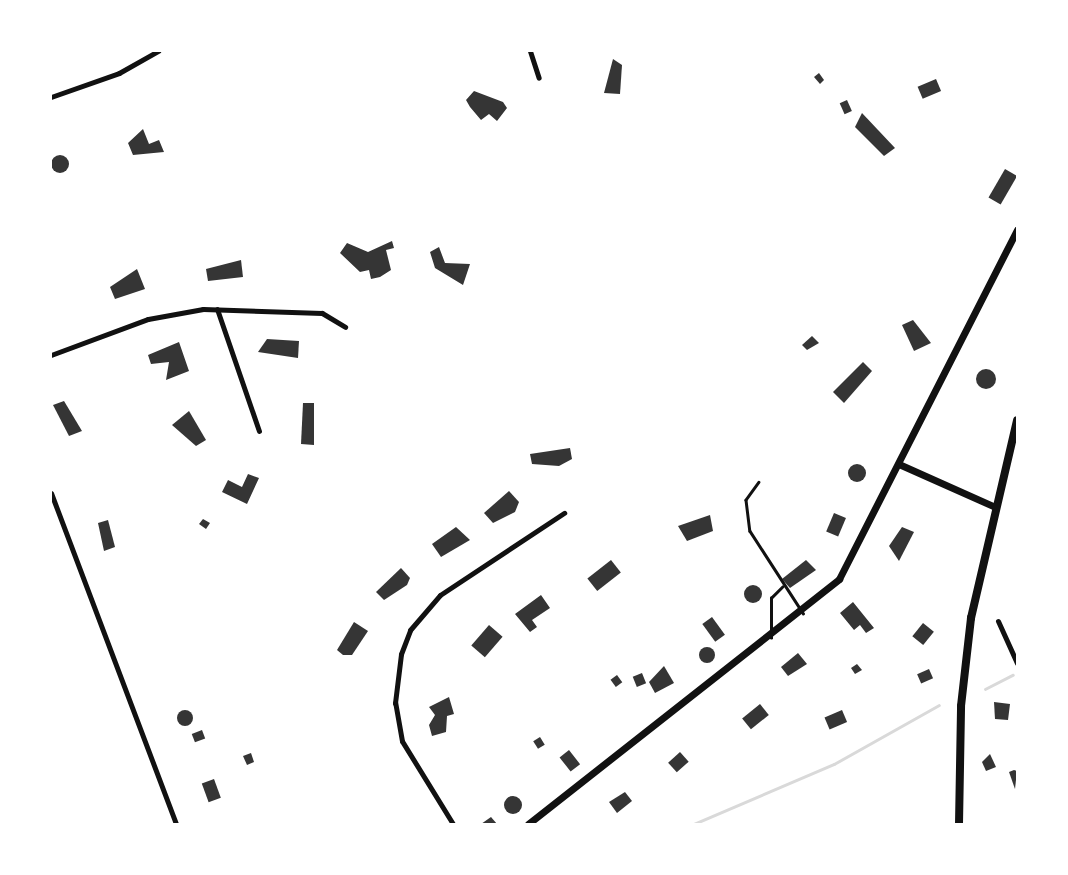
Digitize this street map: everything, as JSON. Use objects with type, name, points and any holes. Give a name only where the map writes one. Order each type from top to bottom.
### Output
[{"type":"main road","points":[[959,824],[967,648],[993,506],[1017,420]]},
{"type":"street","points":[[51,97],[119,73],[158,51]]},
{"type":"street","points":[[530,51],[539,78]]},
{"type":"street","points":[[528,824],[803,613],[851,562],[1017,230]]},
{"type":"street","points":[[217,309],[259,431]]},
{"type":"street","points":[[51,355],[148,319],[217,309],[322,313],[345,327]]},
{"type":"street","points":[[901,465],[993,506]]},
{"type":"street","points":[[51,493],[176,824]]},
{"type":"street","points":[[453,824],[402,741],[395,703],[401,654],[410,630],[440,595],[564,513]]},
{"type":"street","points":[[998,621],[1017,663]]},
{"type":"lane","points":[[759,482],[746,499],[750,531],[782,587],[803,613]]},
{"type":"lane","points":[[771,638],[771,598],[782,587]]},
{"type":"building","points":[[613,59],[622,65],[620,94],[604,93]]},
{"type":"building","points":[[819,73],[824,80],[820,84],[814,77]]},
{"type":"building","points":[[936,79],[941,91],[923,99],[918,87]]},
{"type":"building","points":[[474,91],[503,102],[507,108],[497,121],[489,114],[481,120],[470,107],[466,100]]},
{"type":"building","points":[[847,100],[852,111],[845,114],[840,103]]},
{"type":"building","points":[[862,113],[895,148],[884,156],[855,127]]},
{"type":"building","points":[[143,129],[149,144],[159,140],[164,152],[133,155],[128,143]]},
{"type":"building","points":[[60,155],[66,158],[69,164],[66,170],[60,173],[54,170],[51,164],[54,158]]},
{"type":"building","points":[[1005,169],[1017,176],[1001,205],[988,198]]},
{"type":"building","points":[[392,241],[394,248],[386,250],[391,270],[380,277],[371,279],[369,270],[360,272],[340,253],[347,243],[368,252]]},
{"type":"building","points":[[439,247],[445,263],[470,264],[463,285],[435,268],[430,252]]},
{"type":"building","points":[[241,260],[243,277],[208,281],[206,269]]},
{"type":"building","points":[[137,269],[145,289],[115,299],[110,287]]},
{"type":"building","points":[[913,320],[931,343],[914,351],[902,325]]},
{"type":"building","points":[[812,336],[819,343],[807,350],[802,345]]},
{"type":"building","points":[[267,339],[299,341],[298,358],[258,352]]},
{"type":"building","points":[[179,342],[189,371],[166,380],[169,362],[151,364],[148,355]]},
{"type":"building","points":[[863,362],[872,371],[844,403],[833,392]]},
{"type":"building","points":[[986,369],[993,372],[996,379],[993,386],[986,389],[979,386],[976,379],[979,372]]},
{"type":"building","points":[[64,401],[82,431],[69,436],[53,405]]},
{"type":"building","points":[[303,403],[314,403],[314,445],[301,444]]},
{"type":"building","points":[[189,411],[206,440],[196,446],[172,425]]},
{"type":"building","points":[[570,448],[572,459],[559,466],[532,464],[530,454]]},
{"type":"building","points":[[857,464],[863,467],[866,473],[863,479],[857,482],[851,479],[848,473],[851,467]]},
{"type":"building","points":[[248,474],[259,478],[247,504],[222,492],[228,480],[242,487]]},
{"type":"building","points":[[509,491],[519,502],[515,512],[493,523],[484,513]]},
{"type":"building","points":[[834,513],[846,518],[838,536],[826,531]]},
{"type":"building","points":[[710,515],[713,531],[687,541],[678,526]]},
{"type":"building","points":[[203,519],[210,523],[206,529],[199,524]]},
{"type":"building","points":[[108,520],[115,547],[104,551],[98,523]]},
{"type":"building","points":[[456,527],[470,540],[441,557],[432,544]]},
{"type":"building","points":[[902,527],[914,532],[899,561],[889,546]]},
{"type":"building","points":[[611,560],[621,573],[597,591],[587,578]]},
{"type":"building","points":[[806,560],[816,570],[790,588],[782,579]]},
{"type":"building","points":[[401,568],[410,578],[407,585],[384,600],[376,592]]},
{"type":"building","points":[[749,585],[757,585],[762,594],[760,601],[749,603],[744,598],[744,590]]},
{"type":"building","points":[[541,595],[550,608],[532,620],[537,627],[530,632],[515,614]]},
{"type":"building","points":[[853,602],[874,628],[866,633],[860,625],[854,630],[840,613]]},
{"type":"building","points":[[712,617],[725,635],[715,642],[702,624]]},
{"type":"building","points":[[354,622],[368,631],[352,655],[343,655],[337,650]]},
{"type":"building","points":[[923,623],[934,632],[923,645],[912,636]]},
{"type":"building","points":[[489,625],[503,637],[485,657],[471,645]]},
{"type":"building","points":[[707,647],[713,649],[713,661],[707,663],[701,661],[699,655],[701,649]]},
{"type":"building","points":[[798,653],[807,664],[788,676],[781,667]]},
{"type":"building","points":[[857,664],[862,670],[855,674],[851,668]]},
{"type":"building","points":[[664,666],[674,683],[655,693],[649,682]]},
{"type":"building","points":[[929,669],[933,678],[921,683],[917,674]]},
{"type":"building","points":[[642,673],[646,683],[637,687],[633,677]]},
{"type":"building","points":[[617,675],[622,682],[616,687],[611,680]]},
{"type":"building","points":[[449,697],[454,714],[447,716],[446,732],[432,736],[429,725],[435,715],[429,707]]},
{"type":"building","points":[[994,702],[1010,704],[1008,720],[995,719]]},
{"type":"building","points":[[760,704],[769,715],[751,729],[742,718]]},
{"type":"building","points":[[182,710],[188,710],[193,718],[191,724],[182,726],[177,721],[177,715]]},
{"type":"building","points":[[842,710],[847,722],[830,729],[825,717]]},
{"type":"building","points":[[202,730],[205,738],[195,742],[192,734]]},
{"type":"building","points":[[540,737],[545,745],[538,749],[533,741]]},
{"type":"building","points":[[569,750],[580,764],[571,772],[560,757]]},
{"type":"building","points":[[680,752],[689,762],[677,772],[668,763]]},
{"type":"building","points":[[251,753],[254,762],[247,765],[243,756]]},
{"type":"building","points":[[990,754],[996,767],[986,771],[982,762]]},
{"type":"building","points":[[1017,771],[1015,789],[1009,772]]},
{"type":"building","points":[[214,779],[221,798],[209,802],[202,783]]},
{"type":"building","points":[[625,792],[632,801],[617,813],[609,802]]},
{"type":"building","points":[[513,796],[519,799],[522,805],[519,811],[513,814],[507,811],[504,805],[507,799]]},
{"type":"building","points":[[491,817],[497,824],[481,824]]},
{"type":"waterway","points":[[985,689],[1013,675]]},
{"type":"waterway","points":[[694,824],[834,764],[939,705]]}]
